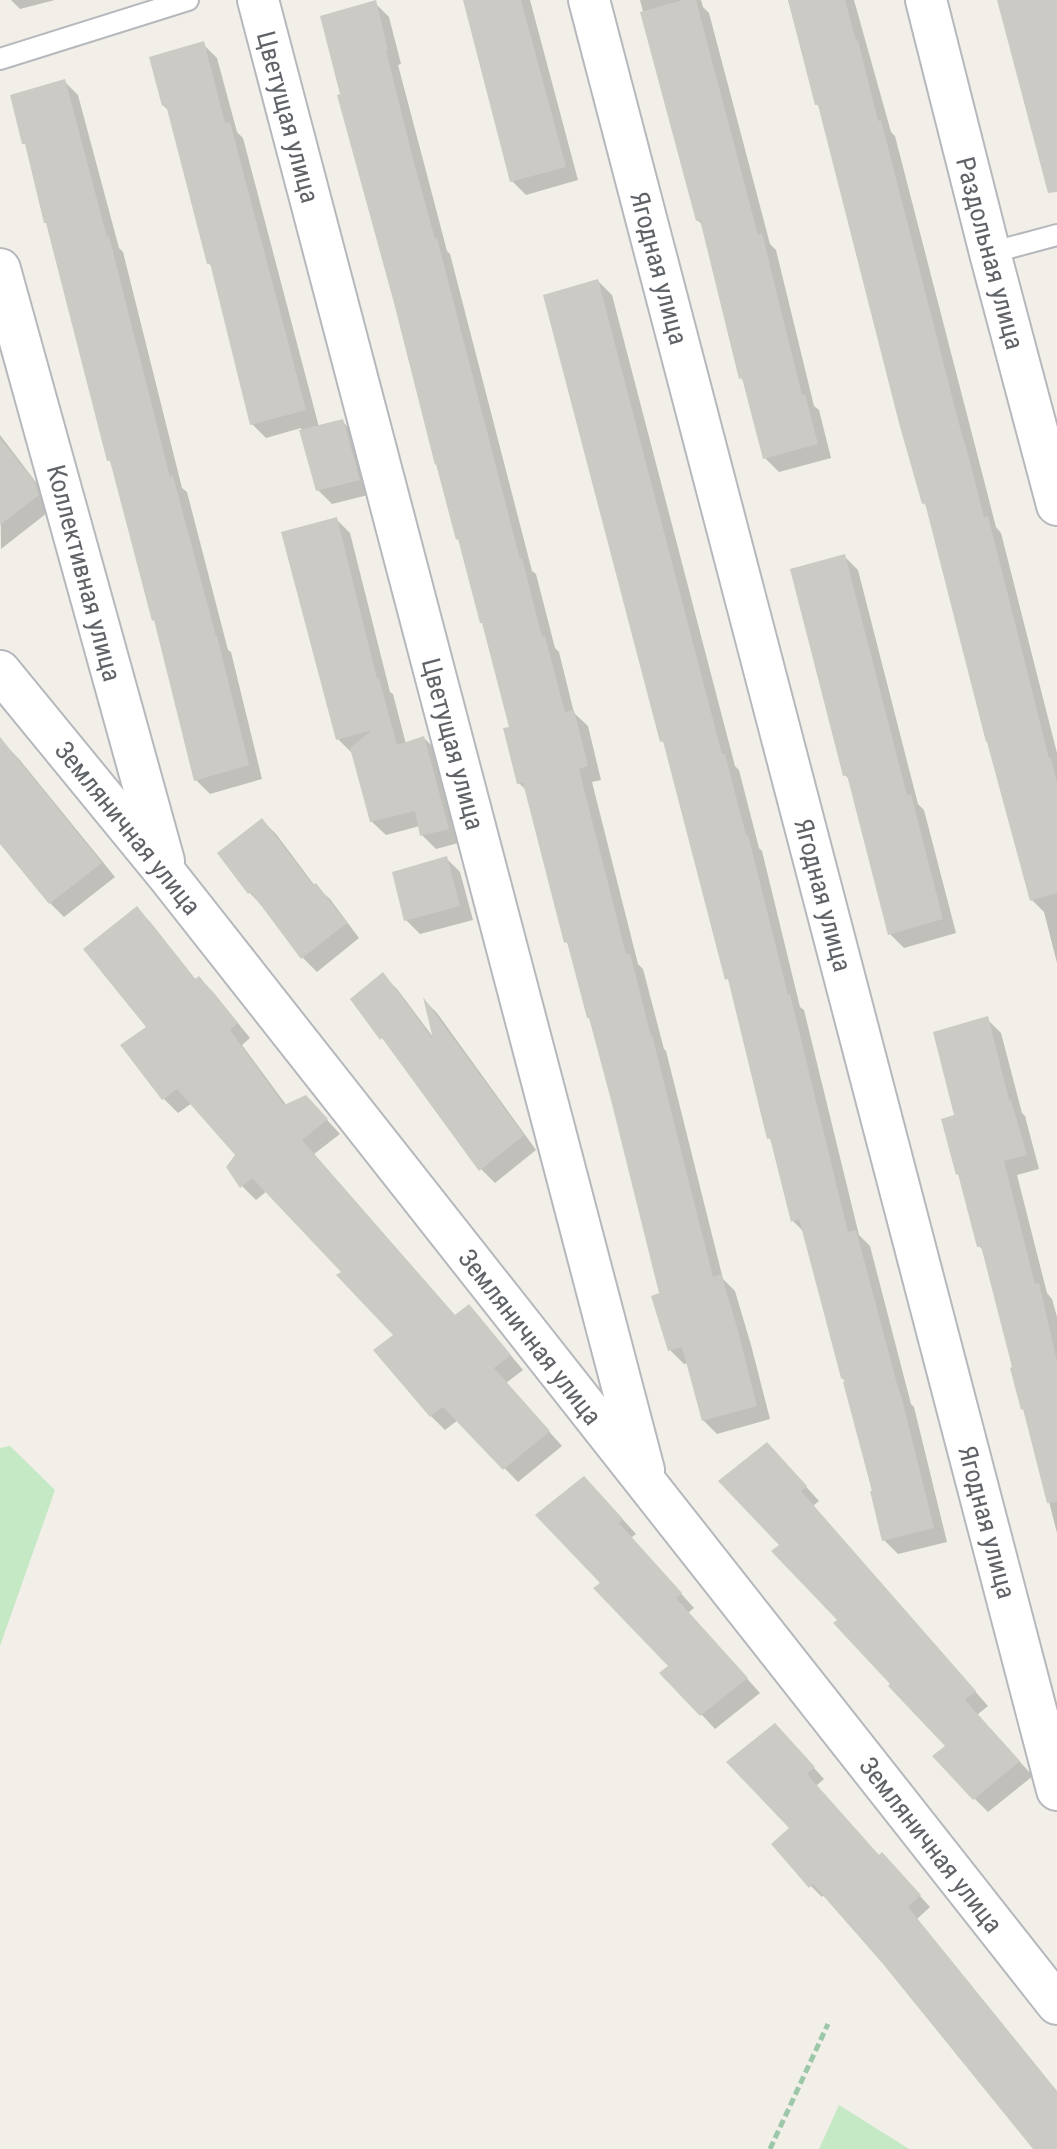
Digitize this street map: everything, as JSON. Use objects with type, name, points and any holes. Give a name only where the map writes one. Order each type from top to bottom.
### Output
[{"type":"street","name":"Цветущая улица","points":[[258,0],[648,1488]]},
{"type":"street","name":"Ягодная улица","points":[[589,0],[1057,1790]]},
{"type":"street","name":"Раздольная улица","points":[[926,0],[1057,505]]},
{"type":"street","name":"Коллективная улица","points":[[0,269],[168,876]]},
{"type":"street","name":"Земляничная улица","points":[[0,671],[168,876],[1057,2004]]},
{"type":"lane","points":[[0,59],[188,0]]},
{"type":"lane","points":[[990,253],[1057,235]]},
{"type":"path","points":[[770,2149],[828,2024]]},
{"type":"green space","points":[[10,1446],[55,1490],[0,1646],[0,1448]]},
{"type":"green space","points":[[839,2105],[909,2149],[819,2149]]},
{"type":"building","points":[[376,0],[412,155],[437,238],[520,559],[565,712],[574,710],[588,766],[579,769],[626,954],[630,953],[652,1035],[713,1277],[721,1274],[757,1406],[702,1421],[682,1347],[668,1351],[651,1296],[659,1293],[611,1100],[567,942],[564,943],[523,783],[517,784],[503,728],[509,727],[482,623],[435,465],[337,95],[340,94],[320,16]]},
{"type":"building","points":[[463,0],[521,0],[566,167],[510,182]]},
{"type":"building","points":[[683,0],[696,0],[758,235],[762,233],[802,395],[805,394],[818,444],[763,459],[742,378],[739,379],[700,220],[696,221],[640,12]]},
{"type":"building","points":[[788,0],[845,0],[878,121],[881,120],[984,517],[988,516],[1057,783],[1057,893],[1030,901],[925,503],[922,504],[899,423]]},
{"type":"building","points":[[997,0],[1057,0],[1057,192],[1048,193]]},
{"type":"building","points":[[204,41],[225,123],[230,122],[306,410],[250,425],[210,263],[207,264],[166,105],[162,106],[149,57]]},
{"type":"building","points":[[65,79],[109,236],[170,477],[173,476],[217,636],[249,765],[194,781],[154,620],[110,461],[107,461],[10,95]]},
{"type":"building","points":[[598,279],[722,754],[725,754],[748,835],[790,994],[848,1232],[856,1230],[934,1528],[882,1541],[845,1381],[841,1378],[799,1219],[791,1222],[770,1138],[767,1139],[728,979],[725,980],[663,741],[660,742],[543,295]]},
{"type":"building","points":[[343,419],[360,480],[316,491],[299,430]]},
{"type":"building","points":[[0,438],[35,482],[39,495],[0,525]]},
{"type":"building","points":[[337,517],[377,679],[397,745],[424,736],[449,829],[420,836],[415,811],[370,822],[350,748],[372,730],[336,740],[281,532]]},
{"type":"building","points":[[845,554],[907,795],[911,794],[943,919],[888,935],[790,569]]},
{"type":"building","points":[[0,737],[102,863],[49,904],[0,844]]},
{"type":"building","points":[[262,818],[313,885],[316,883],[347,923],[301,959],[251,892],[248,894],[217,853]]},
{"type":"building","points":[[447,856],[460,906],[404,921],[392,872]]},
{"type":"building","points":[[137,906],[195,979],[199,976],[238,1023],[230,1030],[284,1105],[306,1095],[328,1119],[302,1140],[455,1315],[469,1304],[511,1355],[494,1368],[550,1431],[503,1470],[443,1407],[430,1417],[373,1350],[393,1335],[336,1275],[341,1272],[252,1178],[240,1188],[226,1167],[235,1155],[177,1089],[162,1100],[120,1045],[146,1027],[83,949]]},
{"type":"building","points":[[383,972],[433,1039],[423,997],[524,1135],[479,1171],[350,999]]},
{"type":"building","points":[[988,1016],[1009,1100],[1027,1155],[1004,1161],[1035,1284],[1039,1283],[1057,1361],[1057,1502],[1047,1503],[981,1246],[977,1247],[941,1119],[954,1115],[933,1032]]},
{"type":"building","points":[[767,1442],[807,1486],[801,1491],[976,1691],[965,1700],[1020,1761],[973,1800],[932,1756],[945,1746],[833,1623],[837,1620],[771,1551],[779,1545],[718,1481]]},
{"type":"building","points":[[584,1476],[623,1519],[619,1523],[682,1593],[676,1598],[748,1678],[700,1716],[659,1673],[668,1666],[593,1588],[600,1583],[535,1515]]},
{"type":"building","points":[[775,1723],[815,1767],[807,1774],[879,1855],[882,1852],[921,1895],[908,1907],[1057,2091],[1057,2149],[1033,2149],[883,1964],[813,1884],[809,1888],[771,1844],[789,1828],[726,1762]]}]
